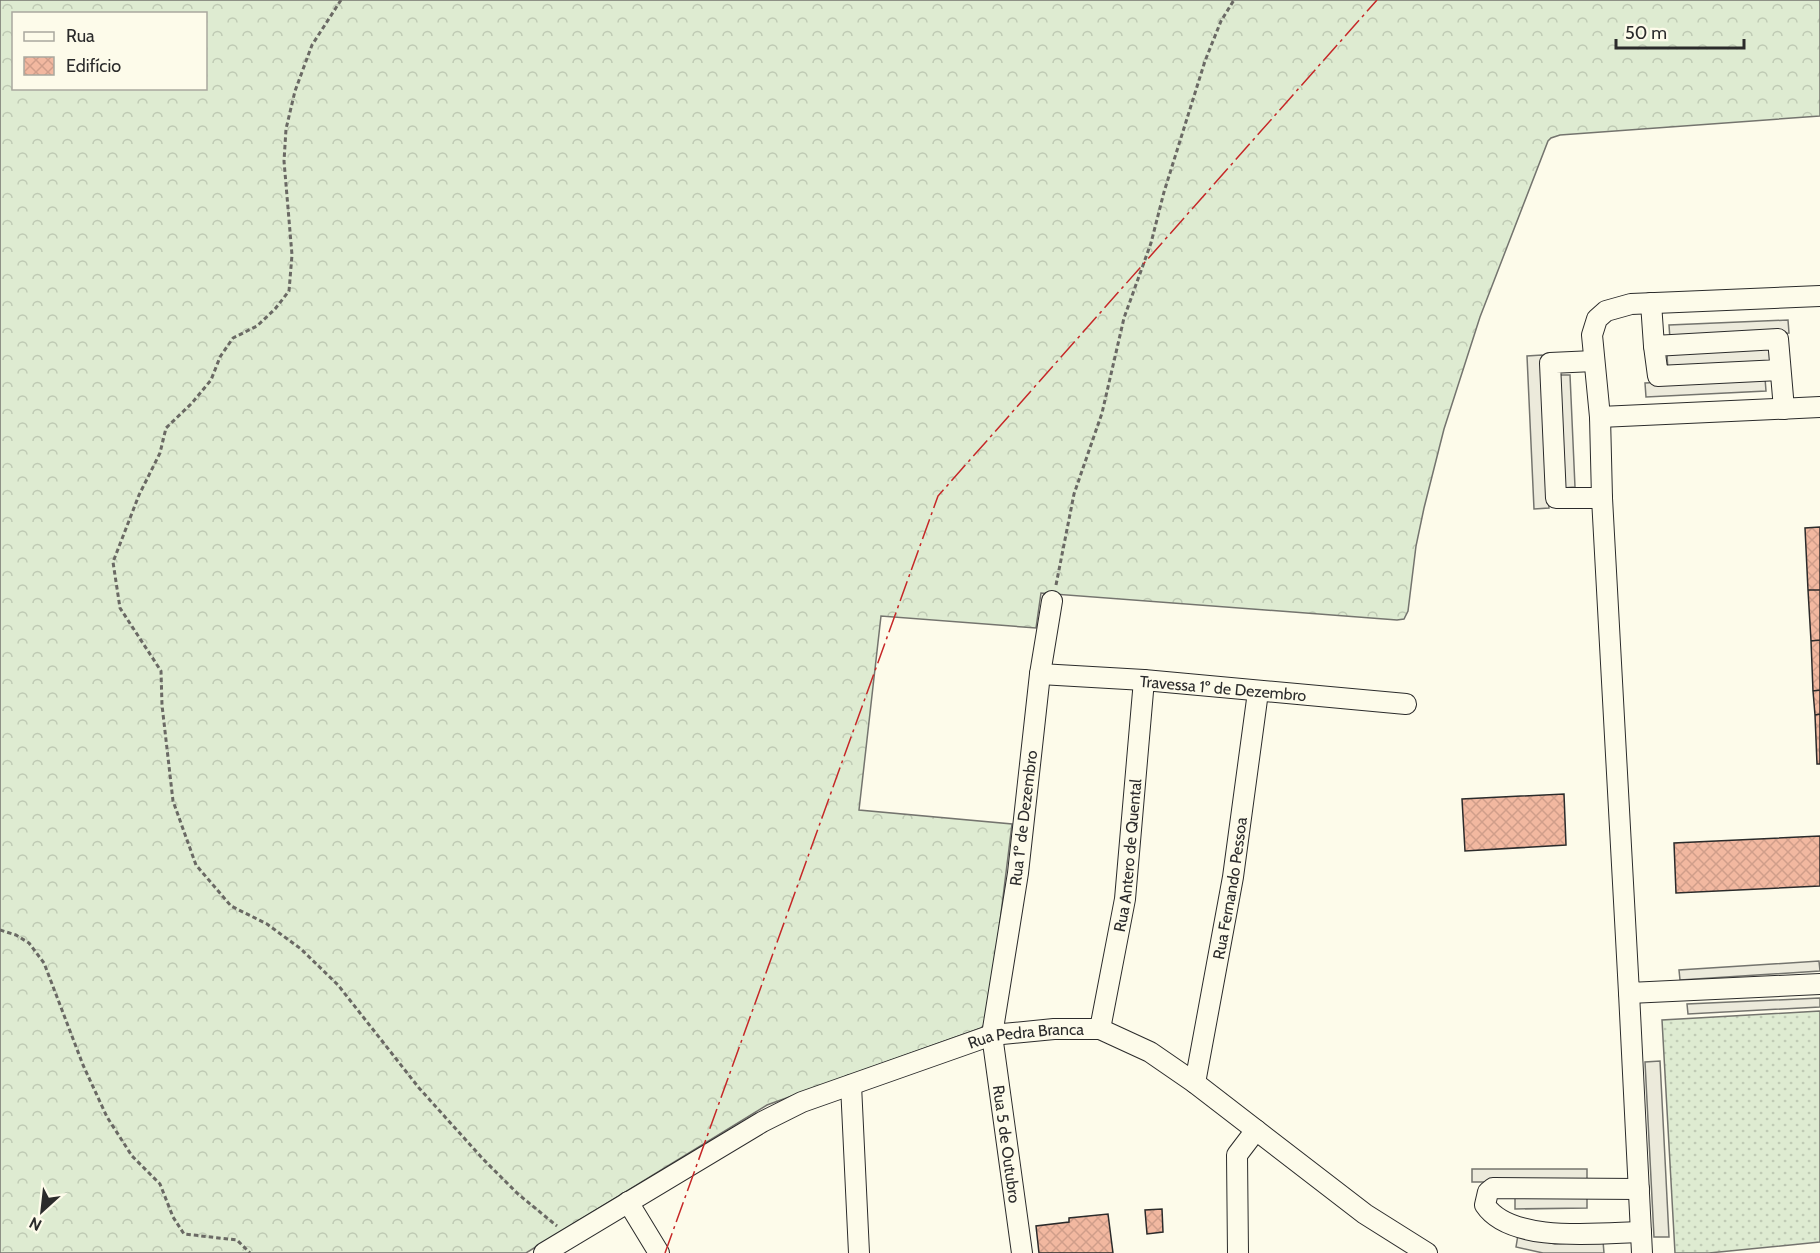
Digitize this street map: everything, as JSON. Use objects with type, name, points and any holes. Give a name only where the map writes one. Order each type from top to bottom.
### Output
[{"type":"street","points":[[1642,1253],[1602,498],[1600,417],[1592,335],[1596,319],[1606,311],[1631,304],[1820,296]]},
{"type":"street","points":[[1651,303],[1658,376],[1780,370]]},
{"type":"street","points":[[1654,346],[1778,339],[1784,408]]},
{"type":"street","points":[[1594,361],[1550,363],[1556,498],[1602,498]]},
{"type":"street","points":[[1600,417],[1820,407]]},
{"type":"street","name":"Rua 1º de Dezembro","points":[[992,1035],[1018,873],[1040,674],[1052,601]]},
{"type":"street","name":"Travessa 1º de Dezembro","points":[[1040,674],[1406,704]]},
{"type":"street","name":"Rua Antero de Quental","points":[[1100,1029],[1125,899],[1144,681]]},
{"type":"street","name":"Rua Fernando Pessoa","points":[[1195,1083],[1233,878],[1258,692]]},
{"type":"street","points":[[1629,993],[1820,984]]},
{"type":"street","name":"Rua Pedra Branca","points":[[544,1253],[762,1122],[802,1102],[992,1035],[1054,1029],[1100,1029],[1150,1052],[1195,1083],[1365,1214],[1427,1253]]},
{"type":"street","name":"Rua 5 de Outubro","points":[[992,1035],[1022,1253]]},
{"type":"street","points":[[851,1085],[859,1253]]},
{"type":"street","points":[[1238,1253],[1237,1155],[1256,1130]]},
{"type":"street","points":[[1639,1189],[1493,1188],[1488,1192],[1485,1205],[1491,1215],[1505,1222],[1557,1234],[1641,1232]]},
{"type":"street","points":[[628,1202],[659,1253]]},
{"type":"path","points":[[341,0],[312,45],[295,91],[286,129],[284,161],[292,255],[289,291],[257,326],[233,338],[220,357],[211,380],[192,403],[166,428],[160,453],[139,495],[112,562],[120,608],[161,671],[162,705],[173,801],[196,865],[231,906],[267,924],[301,949],[338,985],[419,1088],[483,1160],[568,1238]]},
{"type":"path","points":[[1052,601],[1074,494],[1102,413],[1124,318],[1151,243],[1164,192],[1205,61],[1221,21],[1234,0]]},
{"type":"path","points":[[0,930],[16,935],[29,943],[44,963],[62,1016],[107,1118],[132,1156],[160,1184],[184,1234],[237,1240],[250,1253]]},
{"type":"green space","points":[[0,0],[1820,0],[1820,116],[1560,135],[1548,141],[1480,317],[1444,429],[1416,546],[1408,611],[1404,619],[1041,593],[1036,628],[881,616],[859,810],[1012,824],[989,1011],[985,1024],[981,1028],[767,1105],[526,1253],[0,1253]]},
{"type":"green space","points":[[1820,1011],[1820,1242],[1709,1253],[1675,1253],[1662,1020]]},
{"type":"shaded area","points":[[1788,320],[1789,333],[1670,339],[1669,325]]},
{"type":"shaded area","points":[[1770,347],[1771,364],[1668,371],[1667,354]]},
{"type":"shaded area","points":[[1542,355],[1549,508],[1534,509],[1527,356]]},
{"type":"shaded area","points":[[1558,375],[1570,375],[1575,487],[1563,488]]},
{"type":"shaded area","points":[[1765,378],[1766,391],[1646,397],[1645,383]]},
{"type":"shaded area","points":[[1819,961],[1820,971],[1680,980],[1679,970]]},
{"type":"shaded area","points":[[1820,998],[1820,1007],[1688,1014],[1687,1004]]},
{"type":"shaded area","points":[[1660,1061],[1669,1237],[1654,1237],[1645,1062]]},
{"type":"shaded area","points":[[1472,1169],[1587,1169],[1587,1182],[1472,1182]]},
{"type":"shaded area","points":[[1515,1196],[1587,1196],[1587,1208],[1515,1209]]},
{"type":"shaded area","points":[[1518,1235],[1555,1244],[1603,1241],[1604,1253],[1543,1253],[1516,1247]]},
{"type":"building","points":[[1820,527],[1820,590],[1808,590],[1805,528]]},
{"type":"building","points":[[1808,590],[1820,590],[1820,640],[1811,641]]},
{"type":"building","points":[[1820,640],[1820,690],[1813,691],[1811,641]]},
{"type":"building","points":[[1820,690],[1820,714],[1815,715],[1813,691]]},
{"type":"building","points":[[1820,714],[1820,764],[1817,764],[1815,715]]},
{"type":"building","points":[[1564,794],[1566,845],[1465,851],[1462,799]]},
{"type":"building","points":[[1820,836],[1820,886],[1676,893],[1674,843]]},
{"type":"building","points":[[1162,1209],[1163,1232],[1147,1234],[1145,1210]]},
{"type":"building","points":[[1108,1214],[1113,1253],[1039,1253],[1036,1226],[1069,1222],[1069,1218]]},
{"type":"power","points":[[665,1253],[938,496],[1377,0]]}]
